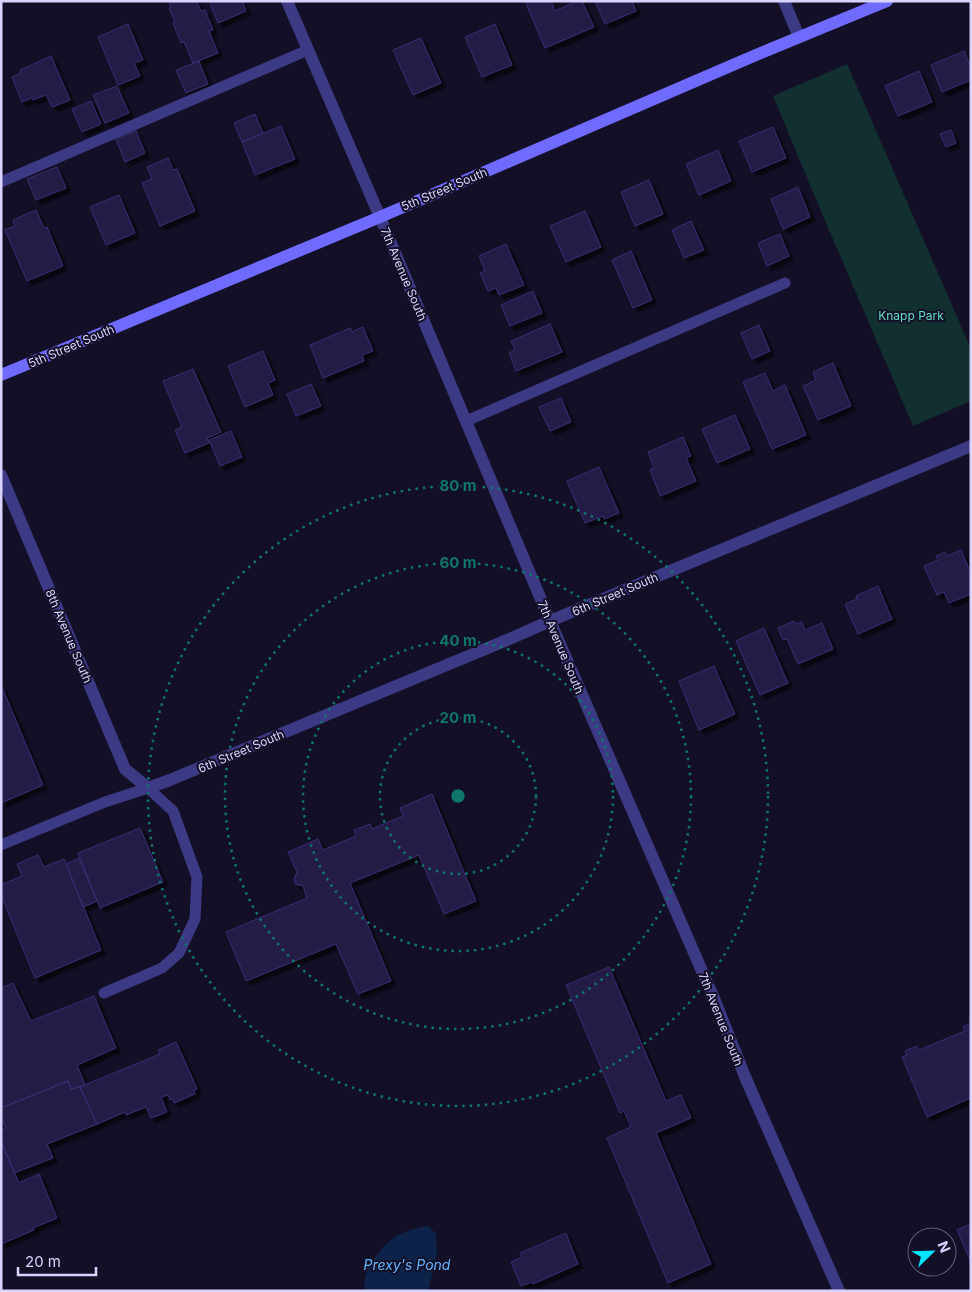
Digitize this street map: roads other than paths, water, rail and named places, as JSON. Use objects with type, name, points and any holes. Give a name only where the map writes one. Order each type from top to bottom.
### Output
[{"type":"street","name":"7th Avenue South","points":[[287,1],[550,621],[839,1291]]},
{"type":"street","points":[[784,1],[799,37]]},
{"type":"street","name":"5th Street South","points":[[1,375],[380,217],[887,1]]},
{"type":"street","name":"6th Street South","points":[[148,788],[971,446]]},
{"type":"street","name":"8th Avenue South","points":[[1,475],[125,769],[148,788]]},
{"type":"lane","points":[[1,182],[308,50]]},
{"type":"lane","points":[[466,422],[785,283]]},
{"type":"lane","points":[[1,845],[105,802],[148,788],[173,811],[197,877],[195,919],[179,953],[162,968],[104,993]]},
{"type":"water","name":"Prexy's Pond","points":[[428,1225],[436,1234],[437,1254],[428,1291],[365,1291],[366,1274],[376,1256],[386,1245],[403,1233]]},
{"type":"park label","name":"Knapp Park","points":[[911,315]]}]
